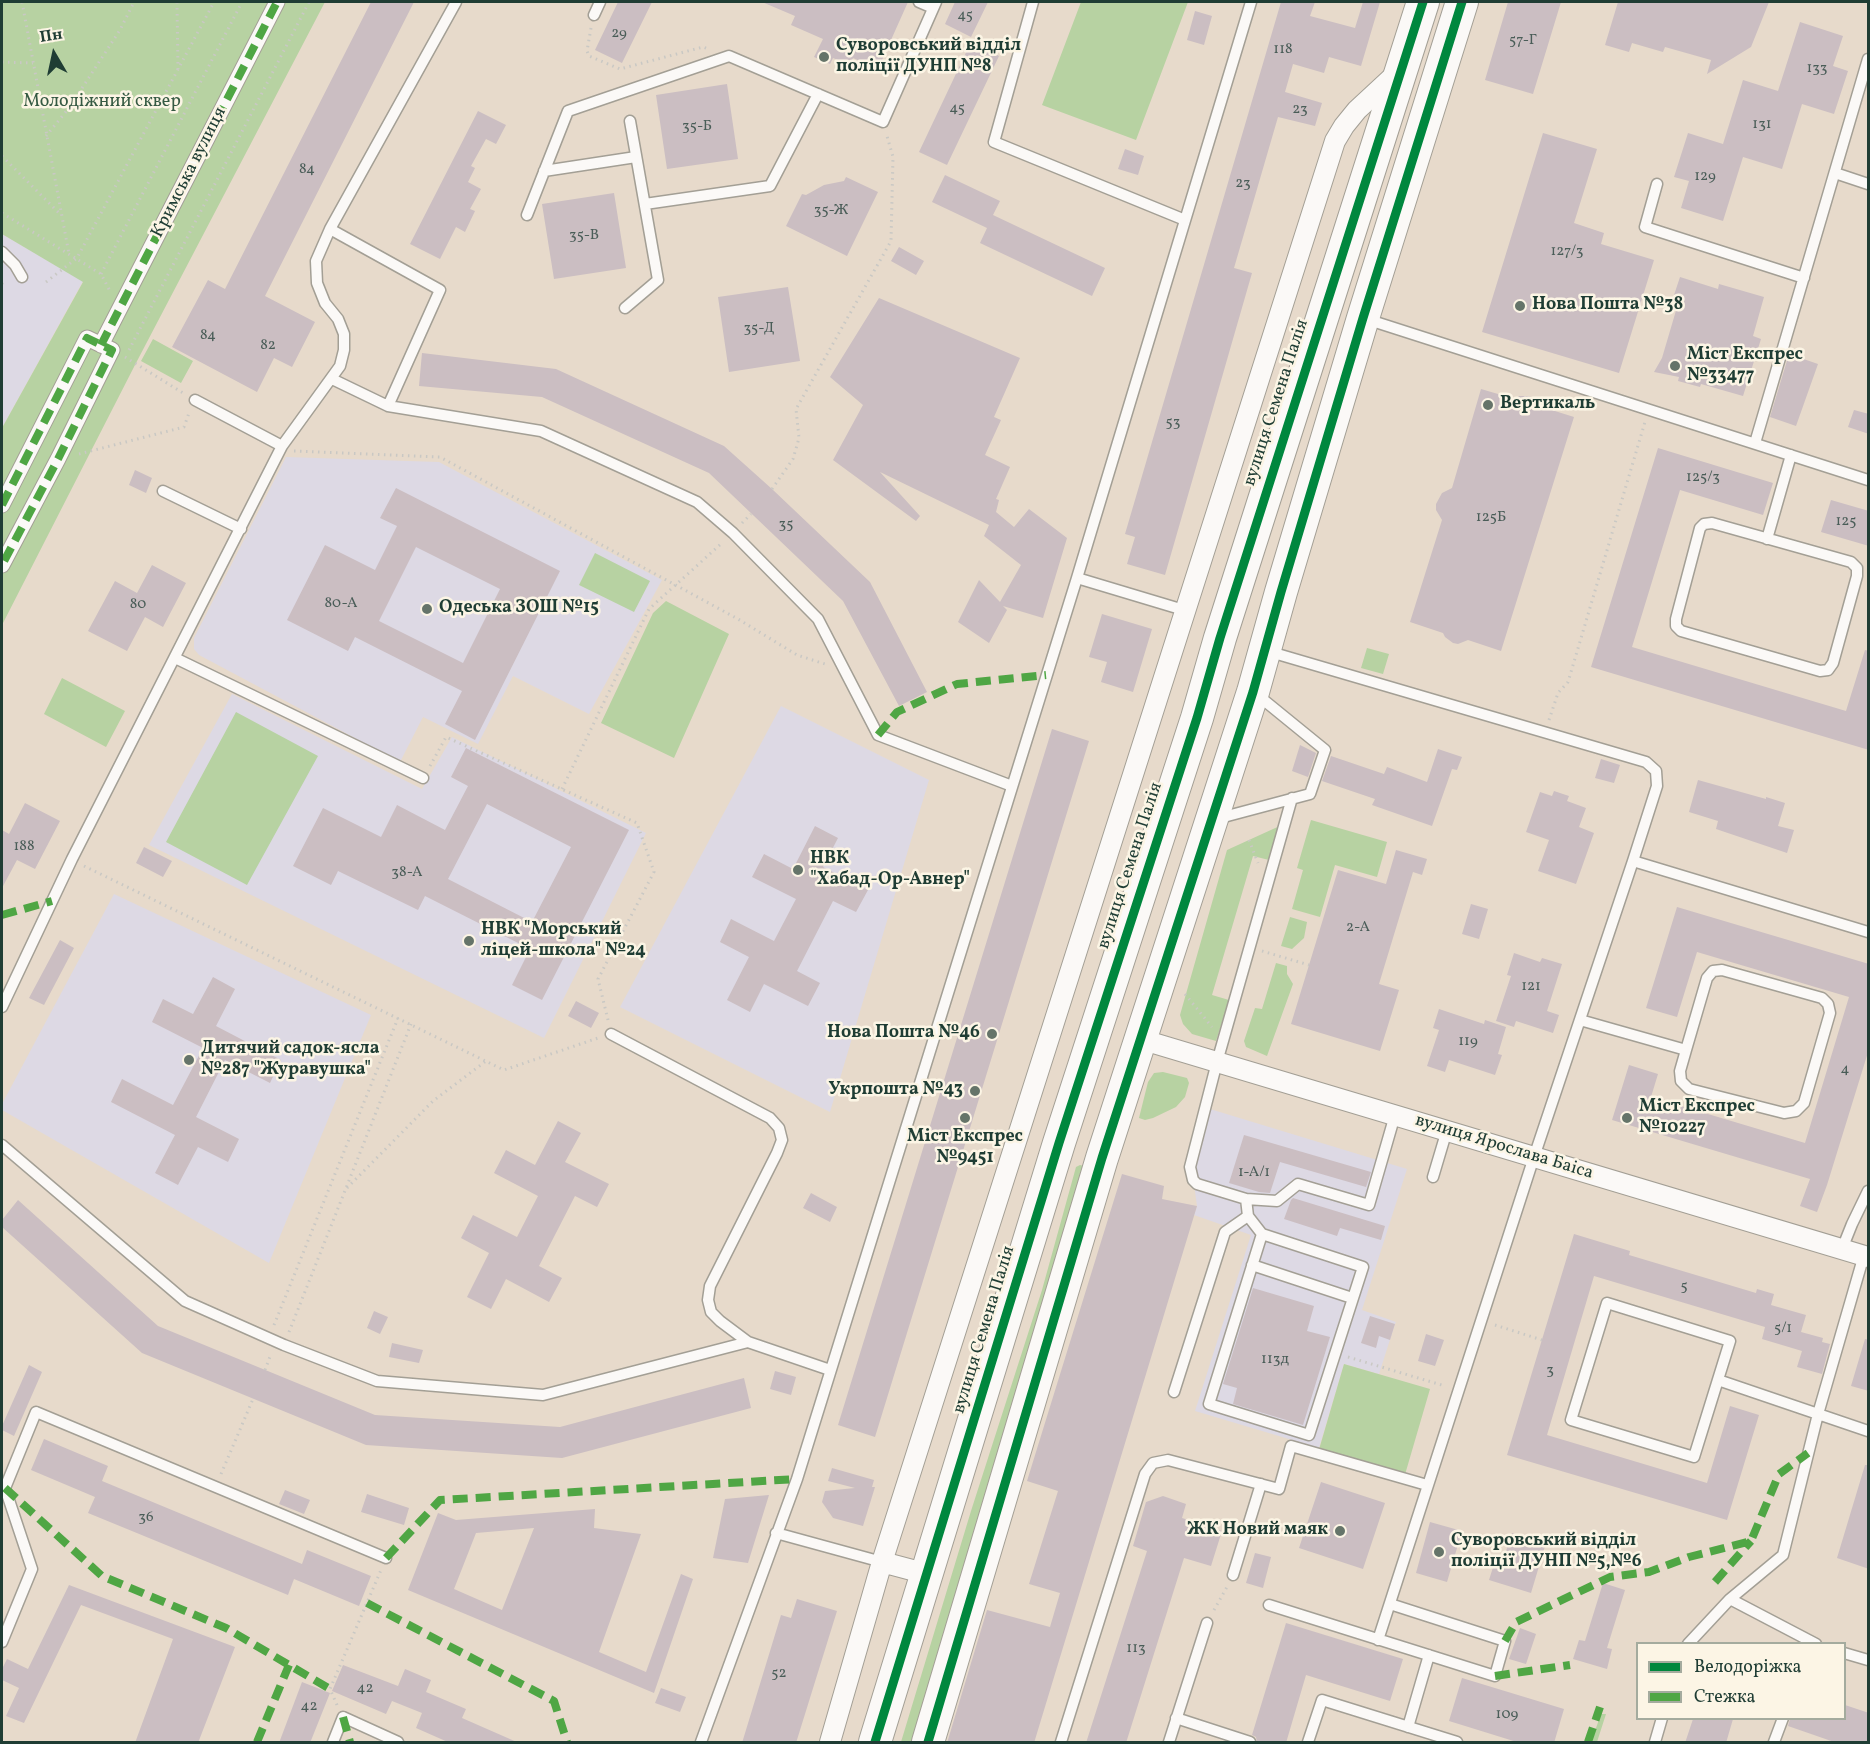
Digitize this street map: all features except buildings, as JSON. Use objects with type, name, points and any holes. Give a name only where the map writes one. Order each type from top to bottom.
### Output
[{"type":"main road","name":"вулиця Семена Палія","points":[[875,1743],[1059,1143],[1197,718],[1227,615],[1423,2]]},
{"type":"main road","points":[[928,1743],[1102,1158],[1253,692],[1363,318],[1461,2]]},
{"type":"main road","points":[[1059,1143],[1102,1158]]},
{"type":"street","name":"Кримська вулиця","points":[[101,345],[277,2]]},
{"type":"street","points":[[830,1743],[882,1562],[1335,141],[1357,111],[1402,68]]},
{"type":"street","points":[[2,505],[87,338],[112,350],[2,565]]},
{"type":"street","name":"вулиця Ярослава Баіса","points":[[1140,1039],[1866,1256]]},
{"type":"street","points":[[882,1562],[927,1574]]},
{"type":"lane","points":[[2,1007],[72,860],[282,447],[340,366],[345,350],[344,334],[338,320],[325,303],[317,283],[316,261],[330,229],[456,2]]},
{"type":"lane","points":[[594,15],[600,2]]},
{"type":"lane","points":[[527,215],[568,111],[729,56],[884,122],[935,5],[919,2]]},
{"type":"lane","points":[[1033,2],[994,142],[1185,220]]},
{"type":"lane","points":[[701,1743],[797,1479],[1077,578],[1251,2]]},
{"type":"lane","points":[[1755,443],[1869,59]]},
{"type":"lane","points":[[645,204],[770,186],[818,94]]},
{"type":"lane","points":[[625,308],[658,280],[630,122]]},
{"type":"lane","points":[[544,171],[636,157]]},
{"type":"lane","points":[[1835,173],[1869,184]]},
{"type":"lane","points":[[1657,184],[1645,227],[1804,278]]},
{"type":"lane","points":[[330,229],[440,290],[388,406]]},
{"type":"lane","points":[[2,252],[15,265],[22,277]]},
{"type":"lane","points":[[1363,318],[1869,480]]},
{"type":"lane","points":[[332,379],[388,406],[541,430],[697,502],[733,533],[818,619],[878,735],[1012,786]]},
{"type":"lane","points":[[195,400],[282,447]]},
{"type":"lane","points":[[1767,539],[1791,455]]},
{"type":"lane","points":[[163,491],[241,529]]},
{"type":"lane","points":[[1712,523],[1767,539],[1851,562],[1857,568],[1857,576],[1833,663],[1828,670],[1820,671],[1682,631],[1676,626],[1700,528],[1704,524],[1712,523]]},
{"type":"lane","points":[[1077,578],[1187,611]]},
{"type":"lane","points":[[1264,651],[1646,762],[1656,771],[1657,786],[1458,1389],[1378,1640]]},
{"type":"lane","points":[[175,658],[423,778]]},
{"type":"lane","points":[[1212,820],[1310,794],[1324,750],[1253,692]]},
{"type":"lane","points":[[1292,798],[1217,1062],[1190,1167],[1191,1174],[1197,1184],[1246,1199],[1277,1201],[1298,1184],[1369,1205],[1395,1115]]},
{"type":"lane","points":[[1633,861],[1869,932]]},
{"type":"lane","points":[[1722,970],[1822,999],[1828,1004],[1830,1013],[1804,1103],[1796,1111],[1784,1113],[1689,1089],[1681,1081],[1680,1071],[1686,1050],[1707,978],[1713,972],[1722,970]]},
{"type":"lane","points":[[1580,1020],[1686,1050]]},
{"type":"lane","points":[[612,1034],[770,1118],[780,1128],[782,1140],[777,1153],[710,1286],[708,1300],[711,1312],[720,1322],[748,1342],[830,1370]]},
{"type":"lane","points":[[1432,1177],[1447,1130]]},
{"type":"lane","points":[[2,1145],[185,1301],[284,1345],[377,1381],[543,1395],[748,1342]]},
{"type":"lane","points":[[1842,1249],[1869,1191]]},
{"type":"lane","points":[[1246,1199],[1248,1216],[1262,1233],[1363,1267],[1309,1435],[1209,1404],[1262,1233]]},
{"type":"lane","points":[[1174,1392],[1225,1232],[1248,1216]]},
{"type":"lane","points":[[1690,1642],[1730,1599],[1783,1554],[1818,1414],[1866,1256]]},
{"type":"lane","points":[[1252,1265],[1352,1298]]},
{"type":"lane","points":[[1607,1303],[1730,1341],[1718,1380],[1694,1457],[1571,1419],[1607,1303]]},
{"type":"lane","points":[[1718,1380],[1869,1431]]},
{"type":"lane","points":[[2,1642],[32,1569],[3,1483],[36,1412],[386,1558]]},
{"type":"lane","points":[[1061,1743],[1148,1468],[1157,1461],[1168,1460],[1279,1489],[1291,1446],[1427,1485]]},
{"type":"lane","points":[[1233,1575],[1261,1484]]},
{"type":"lane","points":[[776,1533],[882,1562]]},
{"type":"lane","points":[[1730,1599],[1809,1642]]},
{"type":"lane","points":[[1269,1605],[1495,1676],[1505,1641],[1390,1604]]},
{"type":"lane","points":[[1169,1743],[1207,1623]]},
{"type":"lane","points":[[1846,1653],[1869,1660]]},
{"type":"lane","points":[[1408,1727],[1429,1655]]},
{"type":"lane","points":[[1308,1743],[1322,1700],[1457,1743]]},
{"type":"lane","points":[[333,1743],[343,1717],[398,1743]]},
{"type":"lane","points":[[1176,1718],[1250,1742]]},
{"type":"lane","points":[[1655,1743],[1662,1720]]},
{"type":"lane","points":[[1774,1743],[1783,1720]]},
{"type":"path","points":[[22,2],[69,254]]},
{"type":"path","points":[[46,136],[69,108],[120,30],[135,2]]},
{"type":"path","points":[[177,2],[178,70]]},
{"type":"path","points":[[46,282],[77,258],[214,2]]},
{"type":"path","points":[[101,274],[242,2]]},
{"type":"path","points":[[125,357],[309,2]]},
{"type":"path","points":[[594,15],[587,51],[589,56],[620,69],[703,47],[729,56]]},
{"type":"path","points":[[2,62],[33,63]]},
{"type":"path","points":[[772,489],[793,459],[799,438],[796,409],[891,241],[893,157],[884,122]]},
{"type":"path","points":[[2,156],[62,216]]},
{"type":"path","points":[[2,213],[101,274],[119,311]]},
{"type":"path","points":[[136,363],[195,400]]},
{"type":"path","points":[[1545,732],[1558,693],[1568,682],[1649,409]]},
{"type":"path","points":[[58,459],[184,427]]},
{"type":"path","points":[[282,447],[297,452],[440,457],[738,619],[797,655],[844,670]]},
{"type":"path","points":[[562,789],[649,609],[733,533]]},
{"type":"path","points":[[72,860],[504,1070],[612,1034],[598,979],[654,872],[637,823],[446,737],[423,778]]},
{"type":"path","points":[[1250,948],[1309,965]]},
{"type":"path","points":[[1185,994],[1223,1041]]},
{"type":"path","points":[[269,1338],[398,1018]]},
{"type":"path","points":[[284,1345],[411,1024]]},
{"type":"path","points":[[346,1190],[433,1101],[486,1061]]},
{"type":"path","points":[[1481,1320],[1542,1340]]},
{"type":"path","points":[[1335,1353],[1458,1389]]},
{"type":"path","points":[[216,1487],[253,1399]]},
{"type":"path","points":[[343,1717],[330,1689],[386,1558]]},
{"type":"path","points":[[1207,1623],[1233,1575]]},
{"type":"shaded area","points":[[2,234],[83,281],[2,428]]},
{"type":"shaded area","name":"Одеська ЗОШ №15","points":[[286,457],[439,462],[662,580],[589,714],[513,676],[478,744],[423,717],[400,762],[199,655],[194,649],[194,638]]},
{"type":"shaded area","name":"НВК \"Морський ліцей-школа\" №24","points":[[232,694],[422,789],[452,737],[646,833],[544,1038],[149,845]]},
{"type":"shaded area","name":"НВК \"Хабад-Ор-Авнер\"","points":[[781,706],[929,780],[830,1112],[620,1007]]},
{"type":"shaded area","name":"Дитячий садок-ясла №287 \"Журавушка\"","points":[[114,894],[371,1015],[269,1263],[2,1110],[2,1104]]},
{"type":"shaded area","points":[[1210,1109],[1407,1169],[1362,1310],[1396,1322],[1379,1374],[1344,1364],[1319,1448],[1195,1411],[1251,1235],[1194,1215],[1197,1206],[1193,1177]]},
{"type":"green space","name":"Молодіжний сквер","points":[[2,2],[325,2],[2,625],[2,428],[83,282],[2,234]]},
{"type":"green space","points":[[1081,2],[1188,2],[1136,140],[1042,105]]},
{"type":"green space","points":[[153,339],[193,361],[181,383],[141,361]]},
{"type":"green space","points":[[595,553],[650,581],[634,612],[579,585]]},
{"type":"green space","points":[[666,601],[729,634],[674,758],[601,723],[653,613]]},
{"type":"green space","points":[[1367,648],[1389,654],[1383,674],[1361,668]]},
{"type":"green space","points":[[62,678],[125,711],[106,747],[44,714]]},
{"type":"green space","points":[[236,712],[318,756],[247,885],[166,842]]},
{"type":"green space","points":[[1311,820],[1387,842],[1377,877],[1335,865],[1320,917],[1292,909],[1303,870],[1297,868]]},
{"type":"green space","points":[[1284,824],[1277,862],[1253,856],[1212,995],[1229,1000],[1216,1041],[1192,1034],[1183,1024],[1180,1015],[1227,850]]},
{"type":"green space","points":[[1290,917],[1307,922],[1304,938],[1292,949],[1281,946]]},
{"type":"green space","points":[[1276,963],[1287,966],[1287,974],[1293,984],[1267,1056],[1246,1047],[1244,1041],[1255,1008],[1262,1009]]},
{"type":"green space","points":[[1163,1072],[1187,1078],[1189,1083],[1185,1097],[1176,1107],[1153,1118],[1145,1120],[1139,1118],[1148,1082],[1154,1073]]},
{"type":"green space","points":[[1084,1166],[913,1742],[901,1742],[971,1511],[1042,1290],[1076,1167]]},
{"type":"green space","points":[[1344,1364],[1430,1389],[1404,1478],[1318,1453]]},
{"type":"green space","points":[[1601,1714],[1606,1714],[1597,1742],[1591,1742]]},
{"type":"marked path","points":[[101,345],[277,2]]},
{"type":"marked path","points":[[2,505],[87,338],[112,350],[2,565]]},
{"type":"marked path","points":[[878,735],[897,712],[957,684],[1046,675]]},
{"type":"marked path","points":[[2,915],[52,901]]},
{"type":"marked path","points":[[1505,1641],[1516,1622],[1610,1577],[1649,1572],[1689,1557],[1751,1541],[1779,1474],[1808,1453]]},
{"type":"marked path","points":[[386,1558],[440,1500],[797,1479]]},
{"type":"marked path","points":[[5,1488],[102,1576],[226,1628],[330,1689]]},
{"type":"marked path","points":[[1715,1582],[1751,1541]]},
{"type":"marked path","points":[[367,1603],[554,1701],[567,1742]]},
{"type":"marked path","points":[[257,1742],[289,1665]]},
{"type":"marked path","points":[[1495,1676],[1570,1665]]},
{"type":"marked path","points":[[1588,1742],[1600,1707]]},
{"type":"marked path","points":[[343,1717],[350,1742]]},
{"type":"cycle path","points":[[875,1742],[1059,1143],[1197,718],[1220,638],[1423,2]]},
{"type":"cycle path","points":[[928,1742],[1102,1158],[1253,692],[1363,318],[1462,2]]},
{"type":"place","name":"Суворовський відділ поліції ДУНП №8","points":[[824,57]]},
{"type":"place","name":"Нова Пошта №38","points":[[1520,306]]},
{"type":"place","name":"Міст Експрес №33477","points":[[1675,366]]},
{"type":"place","name":"Вертикаль","points":[[1488,405]]},
{"type":"place","name":"Одеська ЗОШ №15","points":[[427,609]]},
{"type":"place","name":"НВК \"Хабад-Ор-Авнер\"","points":[[798,870]]},
{"type":"place","name":"НВК \"Морський ліцей-школа\" №24","points":[[469,941]]},
{"type":"place","name":"Нова Пошта №46","points":[[992,1034]]},
{"type":"place","name":"Дитячий садок-ясла №287 \"Журавушка\"","points":[[189,1060]]},
{"type":"place","name":"Укрпошта №43","points":[[975,1091]]},
{"type":"place","name":"Міст Експрес №9451","points":[[965,1118]]},
{"type":"place","name":"Міст Експрес №10227","points":[[1627,1118]]},
{"type":"place","name":"ЖК Новий маяк","points":[[1340,1531]]},
{"type":"place","name":"Суворовський відділ поліції ДУНП №5,№6","points":[[1439,1552]]}]
